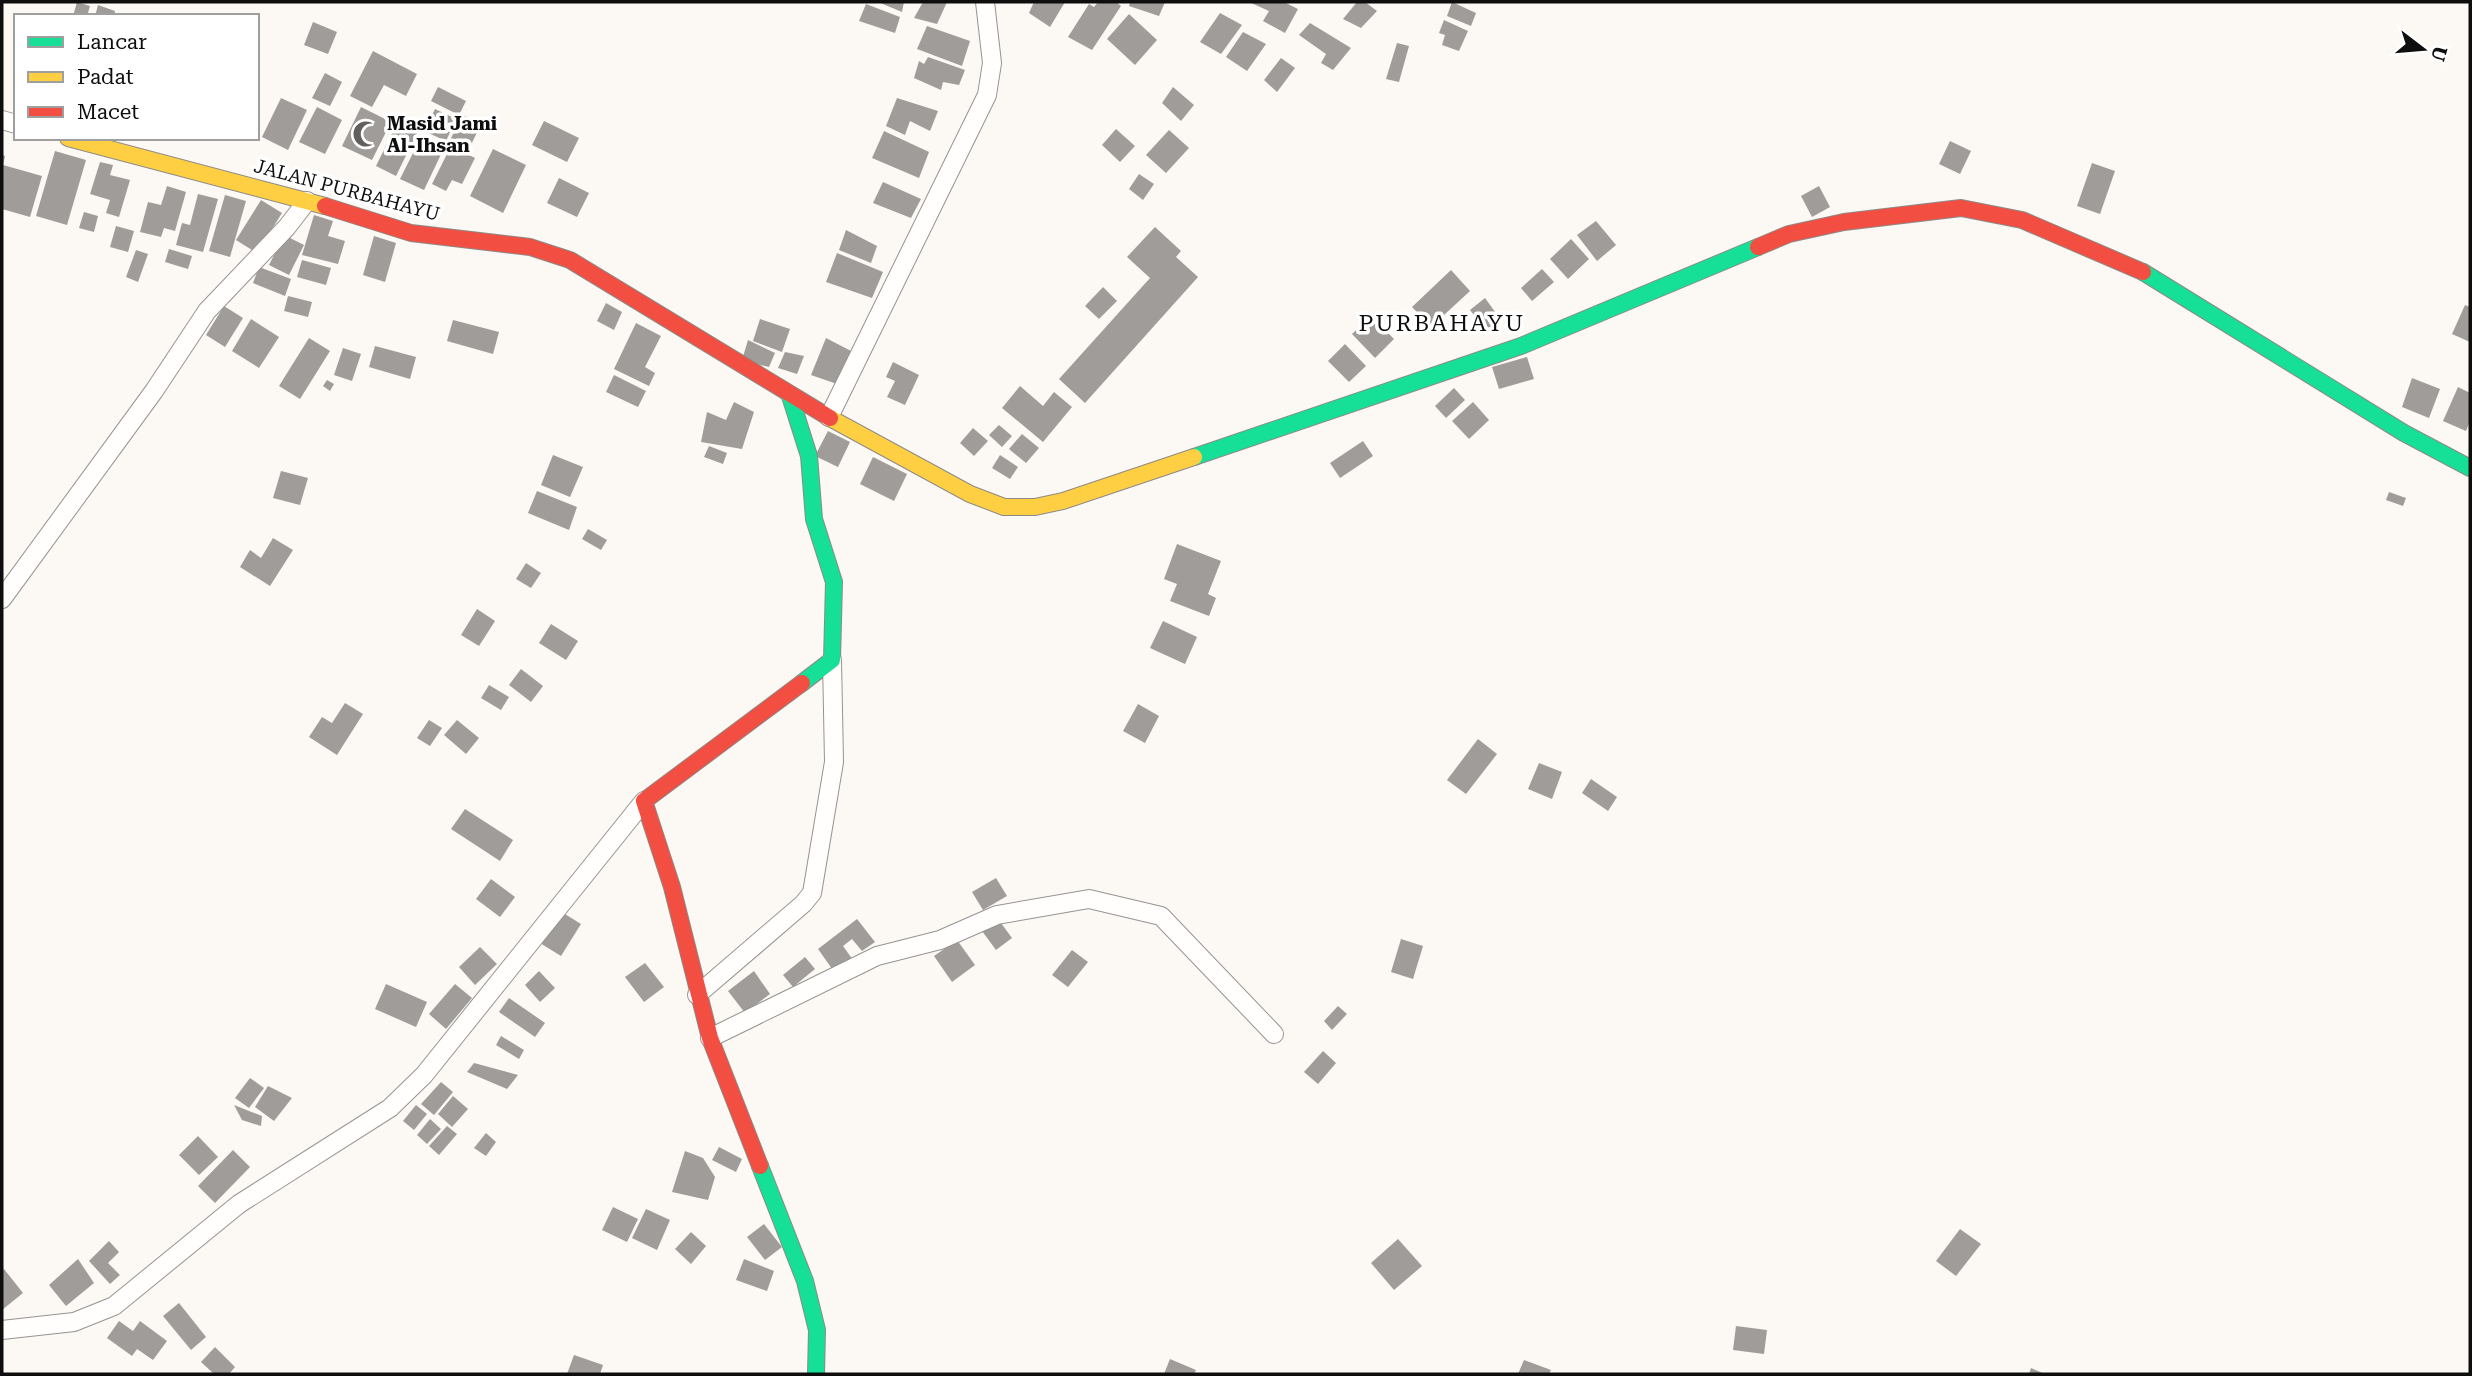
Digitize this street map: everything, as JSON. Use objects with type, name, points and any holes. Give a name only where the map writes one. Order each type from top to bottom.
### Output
[{"type":"street","points":[[829,417],[987,95],[992,63],[985,2]]},
{"type":"street","name":"JALAN PURBAHAYU","points":[[76,140],[307,201],[411,233],[530,247],[570,260],[790,396],[970,494],[1003,507],[1035,507],[1063,501],[1521,346],[1789,234],[1844,222],[1961,208],[2022,220],[2129,263],[2404,433],[2470,468]]},
{"type":"street","points":[[2,599],[154,391],[207,311],[284,231],[307,201]]},
{"type":"street","points":[[697,995],[803,904],[811,893],[834,762],[834,582],[814,519],[809,456],[790,396]]},
{"type":"street","points":[[2,1330],[74,1322],[114,1306],[239,1205],[390,1108],[424,1075],[644,801],[832,660]]},
{"type":"street","points":[[644,801],[673,887],[697,995],[710,1038],[805,1281],[817,1330],[816,1374]]},
{"type":"street","points":[[710,1038],[877,956],[940,940],[997,915],[1089,899],[1161,916],[1273,1034]]},
{"type":"building","points":[[77,2],[90,6],[88,14],[74,14]]},
{"type":"building","points":[[878,2],[904,2],[902,12]]},
{"type":"building","points":[[923,2],[947,2],[937,24],[914,18]]},
{"type":"building","points":[[1034,2],[1065,2],[1050,27],[1029,13]]},
{"type":"building","points":[[1098,2],[1116,2],[1121,6],[1092,50],[1068,37],[1089,4],[1094,7]]},
{"type":"building","points":[[1130,2],[1165,2],[1159,16],[1129,6]]},
{"type":"building","points":[[1249,2],[1284,2],[1298,9],[1285,33],[1263,21],[1269,11]]},
{"type":"building","points":[[1357,2],[1365,2],[1377,11],[1361,28],[1343,19]]},
{"type":"building","points":[[1452,2],[1476,13],[1471,26],[1447,16]]},
{"type":"building","points":[[866,4],[900,17],[895,33],[859,21]]},
{"type":"building","points":[[98,5],[115,11],[114,14],[96,14]]},
{"type":"building","points":[[1220,13],[1242,25],[1221,54],[1200,42]]},
{"type":"building","points":[[1129,14],[1157,40],[1135,65],[1107,39]]},
{"type":"building","points":[[1444,20],[1468,31],[1459,51],[1442,45],[1445,35],[1439,33]]},
{"type":"building","points":[[313,22],[337,32],[328,54],[304,45]]},
{"type":"building","points":[[1310,23],[1351,48],[1333,70],[1321,63],[1326,54],[1299,35]]},
{"type":"building","points":[[927,26],[970,41],[962,66],[917,49]]},
{"type":"building","points":[[1243,32],[1266,44],[1247,71],[1226,57]]},
{"type":"building","points":[[1397,43],[1409,46],[1399,82],[1386,79]]},
{"type":"building","points":[[373,51],[417,74],[406,96],[384,85],[372,107],[350,96]]},
{"type":"building","points":[[928,57],[965,70],[959,85],[943,82],[941,90],[914,78],[919,61],[924,64]]},
{"type":"building","points":[[1281,58],[1295,68],[1277,92],[1264,80]]},
{"type":"building","points":[[325,73],[342,82],[330,106],[312,98]]},
{"type":"building","points":[[438,87],[466,101],[459,115],[431,101]]},
{"type":"building","points":[[1173,87],[1194,105],[1181,121],[1162,103]]},
{"type":"building","points":[[281,98],[307,110],[288,150],[262,137]]},
{"type":"building","points":[[897,98],[938,111],[930,131],[910,121],[905,135],[886,126]]},
{"type":"building","points":[[317,107],[342,120],[325,154],[299,142]]},
{"type":"building","name":"Masid Jami Al-Ihsan","points":[[361,107],[391,122],[372,160],[342,146]]},
{"type":"building","points":[[435,109],[456,119],[446,141],[424,131]]},
{"type":"building","points":[[463,115],[481,124],[469,149],[450,140]]},
{"type":"building","points":[[399,119],[419,129],[396,176],[376,166]]},
{"type":"building","points":[[544,121],[579,138],[567,162],[532,145]]},
{"type":"building","points":[[1116,129],[1135,146],[1120,162],[1102,145]]},
{"type":"building","points":[[1169,130],[1189,148],[1166,173],[1146,155]]},
{"type":"building","points":[[884,131],[929,152],[919,178],[872,158]]},
{"type":"building","points":[[422,135],[445,146],[424,190],[400,179]]},
{"type":"building","points":[[1950,141],[1971,151],[1960,174],[1939,164]]},
{"type":"building","points":[[451,146],[475,158],[462,184],[452,180],[446,191],[432,184]]},
{"type":"building","points":[[493,149],[526,165],[503,213],[470,196]]},
{"type":"building","points":[[55,151],[86,160],[67,225],[36,216]]},
{"type":"building","points":[[2,155],[5,156],[3,165],[42,176],[30,217],[2,209]]},
{"type":"building","points":[[100,162],[113,165],[110,175],[130,180],[119,217],[106,213],[110,200],[90,194]]},
{"type":"building","points":[[2092,163],[2115,171],[2100,214],[2077,206]]},
{"type":"building","points":[[1139,174],[1154,184],[1143,200],[1129,189]]},
{"type":"building","points":[[559,178],[589,193],[577,217],[547,203]]},
{"type":"building","points":[[883,182],[921,199],[911,218],[873,203]]},
{"type":"building","points":[[167,186],[186,192],[175,231],[164,228],[161,237],[140,232],[148,202],[161,205]]},
{"type":"building","points":[[1819,186],[1830,207],[1812,217],[1801,196]]},
{"type":"building","points":[[198,194],[218,199],[203,252],[176,245],[182,223],[190,225]]},
{"type":"building","points":[[225,195],[246,201],[230,257],[209,251]]},
{"type":"building","points":[[261,200],[282,213],[257,253],[236,240]]},
{"type":"building","points":[[84,212],[98,216],[94,232],[79,228]]},
{"type":"building","points":[[314,215],[333,221],[328,236],[345,241],[338,264],[302,255]]},
{"type":"building","points":[[1596,221],[1616,245],[1597,261],[1577,235]]},
{"type":"building","points":[[116,226],[134,231],[128,252],[110,247]]},
{"type":"building","points":[[1155,227],[1181,251],[1176,257],[1198,277],[1085,403],[1059,379],[1150,278],[1127,257]]},
{"type":"building","points":[[846,230],[877,246],[871,263],[839,250]]},
{"type":"building","points":[[284,235],[304,245],[289,275],[269,265]]},
{"type":"building","points":[[374,236],[396,243],[385,282],[363,275]]},
{"type":"building","points":[[1571,239],[1589,259],[1568,279],[1550,259]]},
{"type":"building","points":[[169,249],[192,256],[188,269],[165,262]]},
{"type":"building","points":[[136,250],[148,254],[138,282],[126,277]]},
{"type":"building","points":[[837,253],[883,272],[872,298],[826,282]]},
{"type":"building","points":[[302,260],[331,268],[326,285],[297,277]]},
{"type":"building","points":[[259,267],[291,279],[285,296],[253,283]]},
{"type":"building","points":[[1542,269],[1554,282],[1532,301],[1521,288]]},
{"type":"building","points":[[1451,270],[1470,291],[1431,327],[1412,307]]},
{"type":"building","points":[[1103,287],[1117,301],[1099,319],[1085,306]]},
{"type":"building","points":[[288,296],[312,302],[308,317],[284,311]]},
{"type":"building","points":[[1485,298],[1501,320],[1486,331],[1470,310]]},
{"type":"building","points":[[606,303],[622,312],[614,330],[597,321]]},
{"type":"building","points":[[2465,305],[2470,307],[2470,342],[2452,334]]},
{"type":"building","points":[[224,306],[243,318],[225,347],[206,335]]},
{"type":"building","points":[[1371,316],[1394,339],[1375,358],[1352,334]]},
{"type":"building","points":[[251,319],[279,337],[259,368],[232,351]]},
{"type":"building","points":[[760,319],[790,329],[782,352],[753,341]]},
{"type":"building","points":[[453,320],[499,332],[493,354],[447,341]]},
{"type":"building","points":[[636,323],[661,336],[645,367],[655,373],[649,386],[614,369]]},
{"type":"building","points":[[309,338],[330,351],[300,399],[279,386]]},
{"type":"building","points":[[826,338],[851,351],[837,384],[811,375]]},
{"type":"building","points":[[748,340],[775,353],[769,367],[742,360]]},
{"type":"building","points":[[1345,344],[1366,366],[1349,382],[1328,361]]},
{"type":"building","points":[[375,346],[416,357],[410,379],[369,367]]},
{"type":"building","points":[[343,348],[361,354],[352,381],[334,375]]},
{"type":"building","points":[[785,352],[804,356],[797,374],[778,368]]},
{"type":"building","points":[[1527,357],[1534,379],[1499,389],[1492,367]]},
{"type":"building","points":[[893,362],[919,375],[905,405],[887,397],[895,381],[886,377]]},
{"type":"building","points":[[614,375],[646,391],[638,407],[606,392]]},
{"type":"building","points":[[2412,378],[2440,389],[2429,418],[2402,407]]},
{"type":"building","points":[[327,380],[334,384],[330,391],[323,386]]},
{"type":"building","points":[[1020,386],[1043,406],[1054,392],[1072,407],[1043,442],[1002,408]]},
{"type":"building","points":[[2458,387],[2470,393],[2470,421],[2466,431],[2443,421]]},
{"type":"building","points":[[1454,388],[1465,400],[1446,418],[1435,406]]},
{"type":"building","points":[[734,402],[754,412],[742,449],[701,442],[707,412],[726,420]]},
{"type":"building","points":[[1473,402],[1489,420],[1469,439],[1452,421]]},
{"type":"building","points":[[999,425],[1012,436],[1002,447],[989,435]]},
{"type":"building","points":[[973,428],[988,441],[974,456],[960,443]]},
{"type":"building","points":[[828,431],[850,442],[838,467],[815,456]]},
{"type":"building","points":[[1022,434],[1039,448],[1026,463],[1009,449]]},
{"type":"building","points":[[1363,441],[1373,456],[1340,478],[1330,463]]},
{"type":"building","points":[[709,446],[727,453],[723,464],[704,457]]},
{"type":"building","points":[[553,455],[583,467],[570,497],[541,485]]},
{"type":"building","points":[[1000,455],[1018,467],[1010,479],[992,468]]},
{"type":"building","points":[[873,457],[907,474],[894,501],[860,484]]},
{"type":"building","points":[[281,471],[308,478],[300,505],[273,498]]},
{"type":"building","points":[[537,491],[577,507],[569,530],[528,513]]},
{"type":"building","points":[[2389,492],[2406,498],[2403,506],[2386,500]]},
{"type":"building","points":[[588,529],[607,540],[601,550],[582,539]]},
{"type":"building","points":[[273,538],[293,550],[270,586],[240,567],[250,550],[261,558]]},
{"type":"building","points":[[1177,544],[1221,561],[1208,594],[1216,598],[1209,616],[1170,601],[1177,584],[1164,579]]},
{"type":"building","points":[[526,563],[541,573],[531,588],[516,579]]},
{"type":"building","points":[[477,609],[495,621],[479,646],[461,635]]},
{"type":"building","points":[[1163,621],[1197,637],[1185,664],[1150,648]]},
{"type":"building","points":[[551,624],[578,641],[566,660],[539,643]]},
{"type":"building","points":[[521,669],[543,686],[531,702],[509,685]]},
{"type":"building","points":[[489,685],[509,697],[501,710],[481,698]]},
{"type":"building","points":[[345,703],[363,714],[337,755],[309,737],[322,717],[332,723]]},
{"type":"building","points":[[1138,704],[1159,716],[1145,743],[1123,731]]},
{"type":"building","points":[[429,720],[442,728],[430,746],[417,738]]},
{"type":"building","points":[[457,720],[479,738],[466,754],[444,735]]},
{"type":"building","points":[[1478,739],[1497,754],[1466,794],[1447,780]]},
{"type":"building","points":[[1539,763],[1562,772],[1552,799],[1528,789]]},
{"type":"building","points":[[1591,779],[1617,797],[1608,811],[1582,793]]},
{"type":"building","points":[[465,809],[513,840],[500,861],[451,829]]},
{"type":"building","points":[[996,878],[1007,896],[983,910],[972,892]]},
{"type":"building","points":[[491,879],[515,897],[500,917],[476,899]]},
{"type":"building","points":[[560,911],[581,924],[561,956],[540,943]]},
{"type":"building","points":[[857,919],[875,942],[862,951],[852,939],[843,946],[853,960],[835,973],[818,949]]},
{"type":"building","points":[[998,919],[1012,938],[996,950],[982,931]]},
{"type":"building","points":[[1401,939],[1423,946],[1413,979],[1391,972]]},
{"type":"building","points":[[957,940],[975,965],[952,982],[934,956]]},
{"type":"building","points":[[480,947],[497,964],[475,985],[459,967]]},
{"type":"building","points":[[1072,950],[1088,962],[1068,987],[1052,975]]},
{"type":"building","points":[[805,957],[815,969],[793,987],[783,975]]},
{"type":"building","points":[[645,963],[664,987],[644,1002],[625,977]]},
{"type":"building","points":[[539,971],[555,988],[540,1002],[525,985]]},
{"type":"building","points":[[754,971],[770,994],[745,1013],[728,991]]},
{"type":"building","points":[[386,984],[427,1002],[416,1027],[375,1009]]},
{"type":"building","points":[[455,984],[472,998],[446,1029],[429,1014]]},
{"type":"building","points":[[509,998],[545,1023],[535,1037],[499,1012]]},
{"type":"building","points":[[1338,1006],[1347,1014],[1332,1030],[1324,1021]]},
{"type":"building","points":[[501,1036],[524,1050],[519,1059],[496,1045]]},
{"type":"building","points":[[1323,1051],[1336,1063],[1318,1084],[1304,1072]]},
{"type":"building","points":[[474,1063],[518,1075],[507,1089],[467,1072]]},
{"type":"building","points":[[250,1078],[264,1088],[249,1108],[235,1098]]},
{"type":"building","points":[[441,1082],[453,1092],[434,1115],[421,1104]]},
{"type":"building","points":[[268,1086],[292,1098],[274,1121],[255,1107]]},
{"type":"building","points":[[453,1096],[468,1109],[452,1127],[438,1114]]},
{"type":"building","points":[[234,1105],[262,1116],[261,1126],[242,1120]]},
{"type":"building","points":[[416,1105],[427,1114],[414,1130],[403,1121]]},
{"type":"building","points":[[430,1119],[441,1129],[427,1144],[417,1135]]},
{"type":"building","points":[[447,1126],[457,1134],[439,1155],[429,1146]]},
{"type":"building","points":[[486,1133],[496,1142],[486,1156],[474,1148]]},
{"type":"building","points":[[198,1136],[218,1157],[199,1175],[179,1155]]},
{"type":"building","points":[[719,1147],[742,1159],[736,1172],[712,1160]]},
{"type":"building","points":[[233,1150],[250,1167],[215,1203],[198,1186]]},
{"type":"building","points":[[685,1151],[703,1158],[715,1177],[708,1200],[672,1192]]},
{"type":"building","points":[[613,1207],[638,1219],[627,1242],[602,1230]]},
{"type":"building","points":[[646,1209],[670,1220],[657,1250],[632,1238]]},
{"type":"building","points":[[764,1224],[782,1247],[765,1260],[747,1237]]},
{"type":"building","points":[[1960,1229],[1981,1244],[1956,1276],[1936,1261]]},
{"type":"building","points":[[691,1232],[706,1246],[691,1264],[675,1249]]},
{"type":"building","points":[[1398,1239],[1422,1266],[1394,1290],[1371,1263]]},
{"type":"building","points":[[109,1241],[119,1252],[108,1263],[120,1275],[110,1284],[89,1261]]},
{"type":"building","points":[[78,1259],[94,1283],[66,1306],[49,1285]]},
{"type":"building","points":[[744,1259],[774,1271],[767,1291],[736,1280]]},
{"type":"building","points":[[4,1269],[23,1293],[2,1310],[2,1271]]},
{"type":"building","points":[[179,1303],[206,1337],[191,1350],[163,1316]]},
{"type":"building","points":[[119,1321],[133,1331],[140,1321],[167,1341],[153,1360],[137,1349],[132,1356],[107,1338]]},
{"type":"building","points":[[1736,1326],[1767,1330],[1764,1354],[1733,1350]]},
{"type":"building","points":[[215,1347],[235,1367],[229,1374],[214,1374],[201,1362]]},
{"type":"building","points":[[574,1355],[603,1365],[600,1374],[567,1374]]},
{"type":"building","points":[[1170,1359],[1196,1370],[1194,1374],[1164,1374]]},
{"type":"building","points":[[1524,1360],[1551,1370],[1549,1374],[1518,1374]]},
{"type":"building","points":[[2031,1368],[2045,1374],[2029,1374]]},
{"type":"traffic: fast","points":[[1194,457],[1521,346],[1758,247]]},
{"type":"traffic: fast","points":[[2143,272],[2404,433],[2470,468]]},
{"type":"traffic: fast","points":[[790,396],[809,456],[814,519],[834,582],[832,660],[802,683]]},
{"type":"traffic: fast","points":[[760,1166],[805,1281],[817,1330],[816,1374]]},
{"type":"traffic: slow","points":[[76,140],[325,206]]},
{"type":"traffic: slow","points":[[830,418],[970,494],[1004,507],[1035,507],[1063,501],[1194,457]]},
{"type":"traffic: jam","points":[[325,206],[411,233],[530,247],[570,260],[830,418]]},
{"type":"traffic: jam","points":[[1758,247],[1789,234],[1844,222],[1961,208],[2022,220],[2143,272]]},
{"type":"traffic: jam","points":[[760,1166],[710,1038],[672,887],[644,801],[802,683]]},
{"type":"place","name":"Masid Jami Al-Ihsan","points":[[366,134]]},
{"type":"district","name":"PURBAHAYU","points":[[1442,323]]}]
